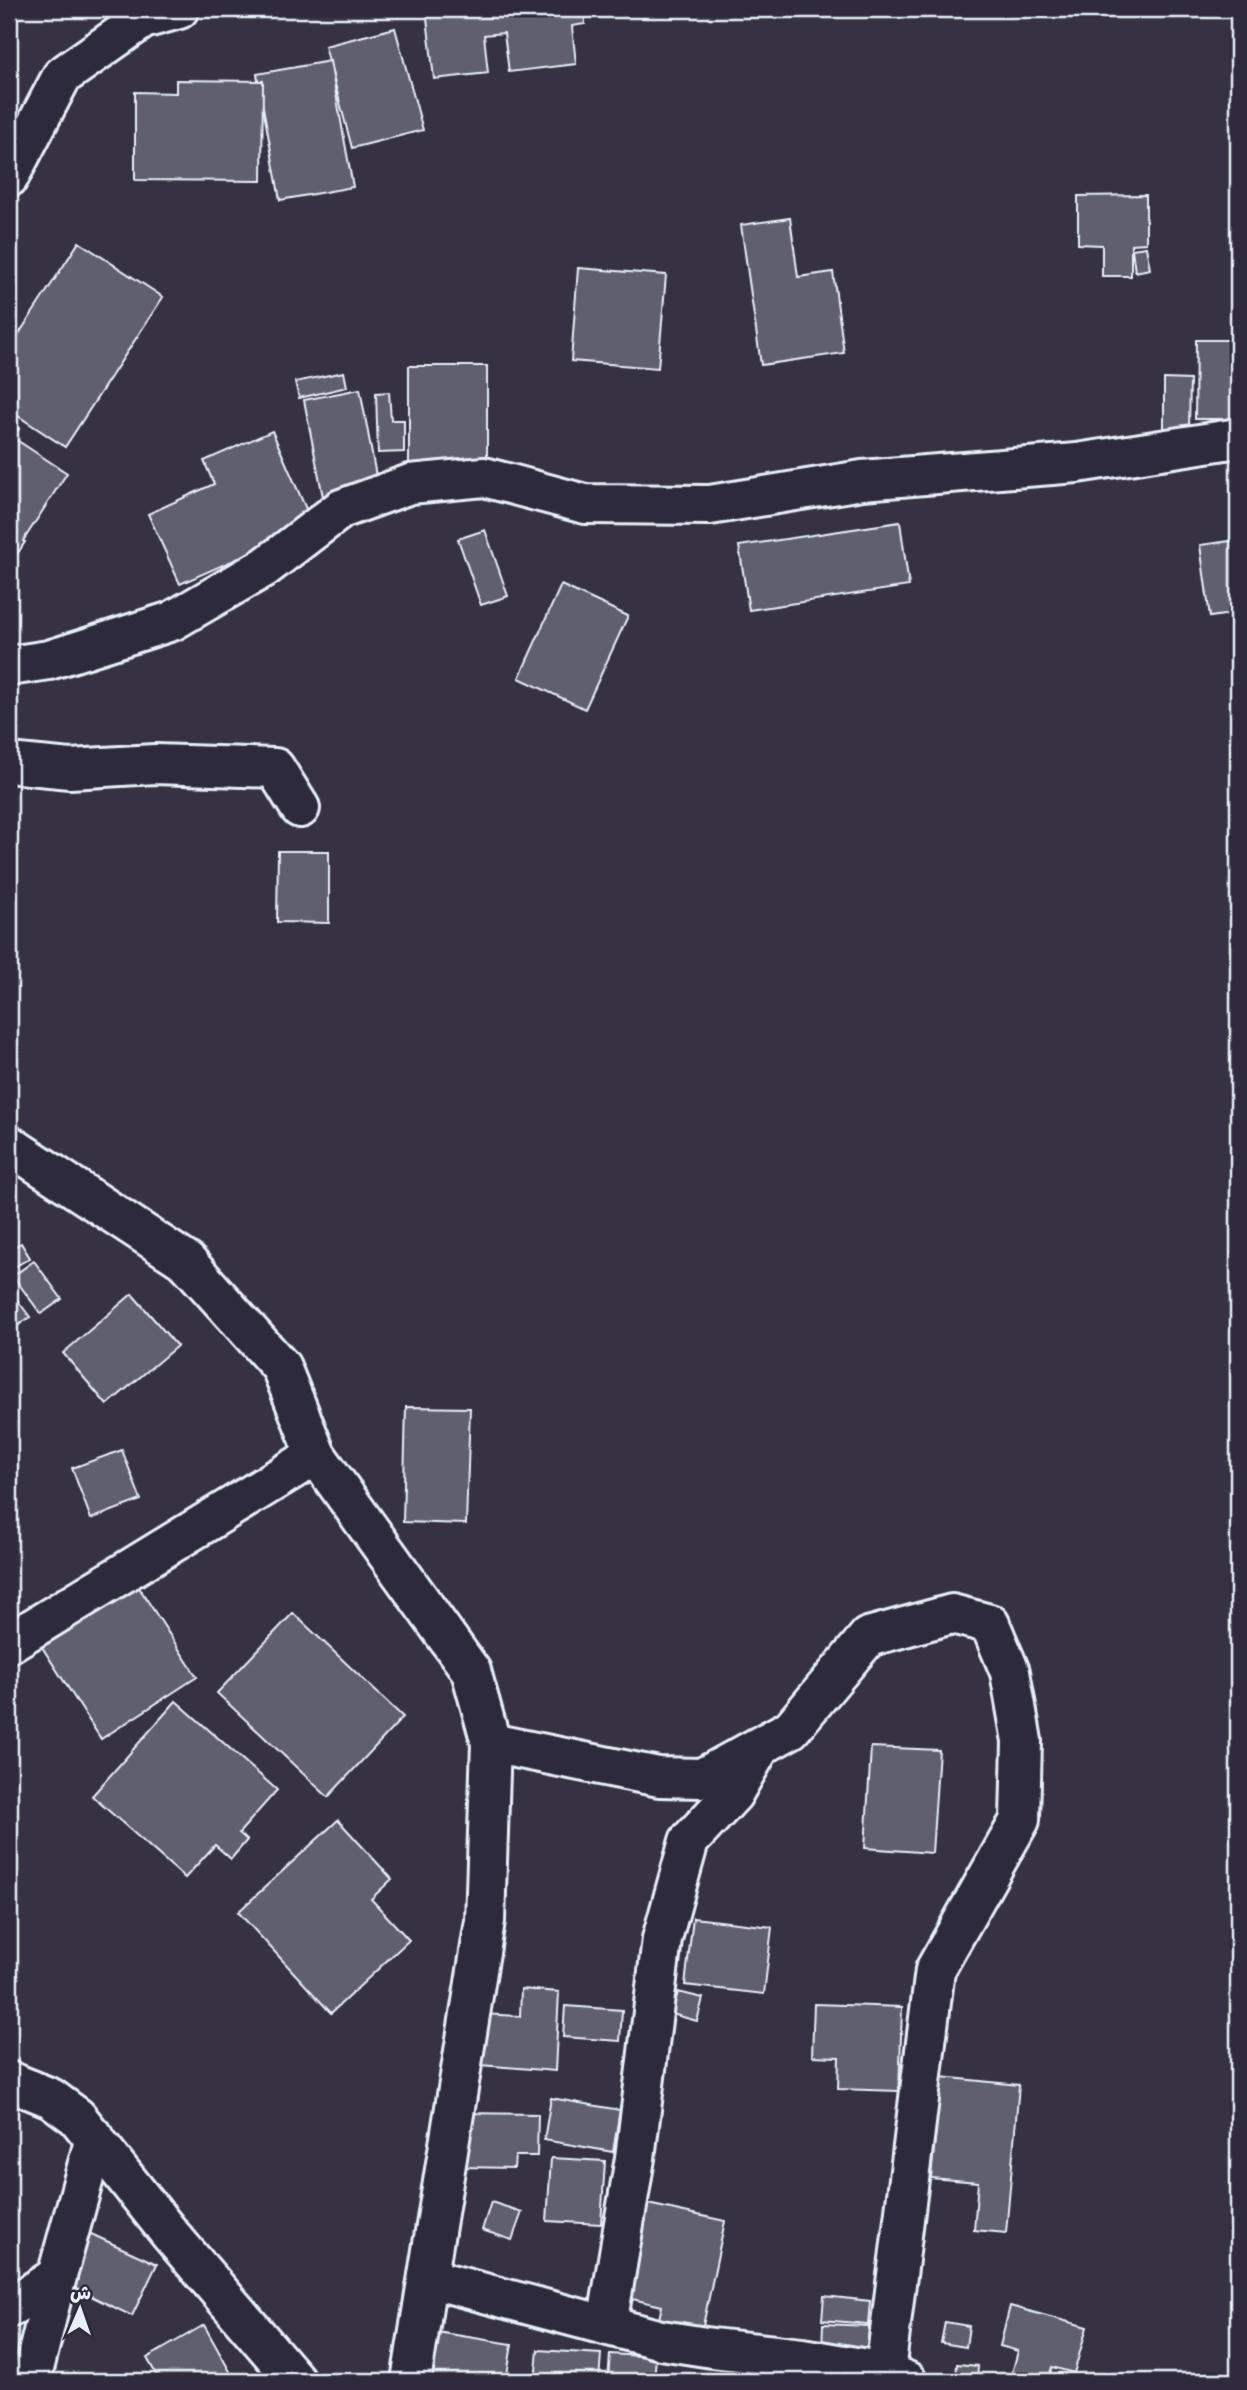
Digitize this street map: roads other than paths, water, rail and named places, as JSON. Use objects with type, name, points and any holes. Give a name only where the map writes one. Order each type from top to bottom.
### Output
[{"type":"street","points":[[9,177],[62,76],[144,19],[179,9]]},
{"type":"street","points":[[9,666],[49,660],[172,621],[265,567],[341,509],[410,484],[484,477],[584,504],[710,505],[862,480],[1077,463],[1238,438]]},
{"type":"street","points":[[9,763],[70,769],[155,764],[275,768],[300,808]]},
{"type":"street","points":[[9,1144],[187,1262],[281,1367],[316,1455],[471,1671],[491,1744],[485,1921],[411,2381]]},
{"type":"street","points":[[9,1643],[316,1455]]},
{"type":"street","points":[[428,2278],[662,2340],[802,2358],[896,2377],[935,1970],[1020,1820],[1022,1741],[1010,1672],[990,1624],[952,1614],[868,1637],[791,1730],[702,1778],[659,1776],[491,1744]]},
{"type":"street","points":[[607,2325],[635,2158],[662,1939],[689,1842],[733,1794],[760,1747]]},
{"type":"street","points":[[9,2081],[51,2098],[77,2117],[170,2234],[296,2381]]},
{"type":"street","points":[[32,2381],[57,2276],[95,2138]]},
{"type":"street","points":[[9,2308],[57,2276]]}]
